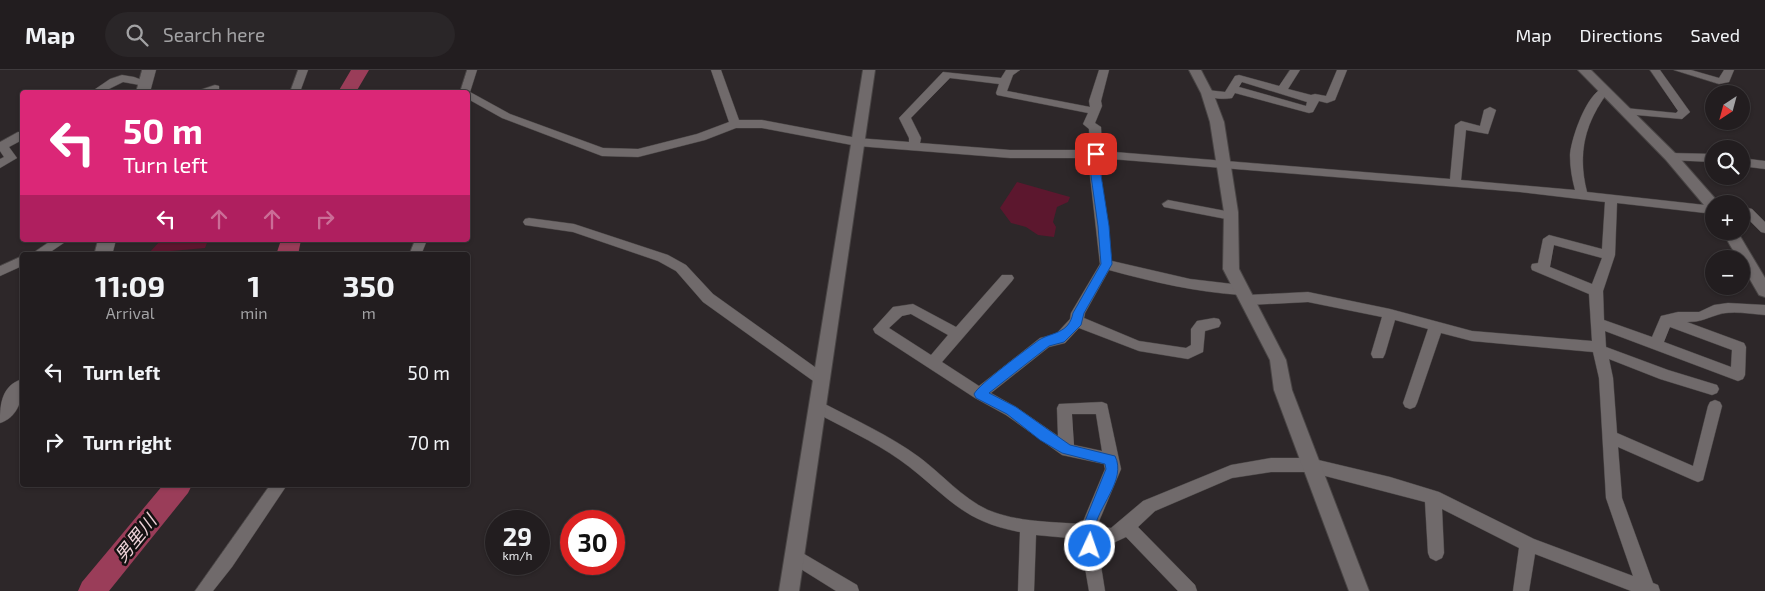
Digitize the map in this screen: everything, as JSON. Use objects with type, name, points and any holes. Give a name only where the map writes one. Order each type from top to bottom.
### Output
[{"type":"main road","points":[[0,415],[20,390]]},
{"type":"street","points":[[296,90],[303,70]]},
{"type":"street","points":[[467,90],[472,70]]},
{"type":"street","points":[[716,70],[736,124]]},
{"type":"street","points":[[788,591],[869,70]]},
{"type":"street","points":[[1015,70],[1008,73],[1001,93],[1094,111]]},
{"type":"street","points":[[980,394],[1045,342],[1060,339],[1077,322],[1078,313],[1106,264],[1094,154],[1095,127],[1089,124],[1104,70]]},
{"type":"street","points":[[1195,70],[1207,93],[1217,122],[1231,216],[1231,269],[1278,360],[1283,390],[1359,591]]},
{"type":"street","points":[[1282,90],[1295,70]]},
{"type":"street","points":[[1233,89],[1310,110],[1315,97],[1327,100],[1331,98],[1342,70]]},
{"type":"street","points":[[1584,70],[1671,157],[1705,197]]},
{"type":"street","points":[[1625,111],[1678,116],[1684,112],[1655,70]]},
{"type":"street","points":[[1679,70],[1719,81],[1725,80],[1729,70]]},
{"type":"street","points":[[914,147],[915,138],[905,118],[948,74],[1004,82]]},
{"type":"street","points":[[1207,93],[1228,96],[1241,74],[1314,100]]},
{"type":"street","points":[[100,90],[128,77],[138,83],[146,82]]},
{"type":"street","points":[[207,90],[215,88]]},
{"type":"street","points":[[1582,195],[1575,156],[1577,137],[1598,97],[1604,91]]},
{"type":"street","points":[[470,96],[506,116],[602,152],[638,153],[701,137],[736,124],[762,124],[857,142],[1010,154],[1094,154],[1223,163],[1705,207]]},
{"type":"street","points":[[1455,184],[1461,125],[1484,131],[1490,110]]},
{"type":"street","points":[[0,164],[11,158],[1,147],[20,136]]},
{"type":"street","points":[[1671,157],[1705,158]]},
{"type":"street","points":[[1750,163],[1765,165]]},
{"type":"street","points":[[1611,198],[1609,255],[1596,290],[1600,349],[1606,378],[1614,498],[1648,590]]},
{"type":"street","points":[[1168,204],[1231,216]]},
{"type":"street","points":[[1750,213],[1765,214]]},
{"type":"street","points":[[1750,217],[1765,229]]},
{"type":"street","points":[[529,222],[574,228],[663,258],[681,268],[708,298],[821,379]]},
{"type":"street","points":[[1596,290],[1540,268],[1549,239],[1609,255]]},
{"type":"street","points":[[1734,240],[1765,291]]},
{"type":"street","points":[[41,252],[59,242]]},
{"type":"street","points":[[0,271],[20,262]]},
{"type":"street","points":[[1106,264],[1152,277],[1244,295],[1308,297],[1390,314],[1489,339],[1600,349],[1665,375],[1712,389]]},
{"type":"street","points":[[932,363],[1007,278]]},
{"type":"street","points":[[1656,345],[1666,320],[1678,316],[1701,317],[1714,310],[1728,308],[1765,310]]},
{"type":"street","points":[[957,334],[913,309],[898,311],[880,329],[980,394],[1011,411],[1044,436],[1067,450],[1111,460]]},
{"type":"street","points":[[1378,354],[1390,314]]},
{"type":"street","points":[[1598,323],[1738,375],[1739,347],[1666,320]]},
{"type":"street","points":[[1077,322],[1114,338],[1139,346],[1188,354],[1198,348],[1198,329],[1202,325],[1214,323]]},
{"type":"street","points":[[1410,403],[1436,327]]},
{"type":"street","points":[[818,406],[904,456],[960,500],[992,519],[1028,526],[1087,531],[1113,536],[1127,527],[1149,506],[1231,472],[1271,466],[1310,465],[1390,484],[1433,497],[1528,544],[1648,590]]},
{"type":"street","points":[[1609,436],[1698,475],[1715,406]]},
{"type":"street","points":[[1067,450],[1064,408],[1102,408],[1113,469],[1087,531],[1097,591]]},
{"type":"street","points":[[203,591],[226,562],[278,487]]},
{"type":"street","points":[[1433,497],[1436,553]]},
{"type":"street","points":[[1026,591],[1028,526]]},
{"type":"street","points":[[1127,527],[1189,591]]},
{"type":"street","points":[[1521,591],[1528,544]]},
{"type":"street","points":[[794,556],[851,591]]},
{"type":"shaded area","points":[[1017,182],[1070,197],[1068,202],[1057,207],[1053,222],[1056,227],[1054,237],[1038,235],[1026,227],[1011,223],[1000,208]]},
{"type":"shaded area","points":[[159,242],[207,242],[205,248],[150,252]]},
{"type":"waterway","name":"男里川","points":[[348,90],[360,70]]},
{"type":"waterway","name":"男里川","points":[[288,252],[290,242]]},
{"type":"waterway","name":"男里川","points":[[92,591],[177,487]]},
{"type":"route","points":[[1090,546],[1087,531],[1113,469],[1111,460],[1067,450],[1044,436],[1011,411],[980,394],[1045,342],[1060,339],[1077,322],[1078,313],[1106,264],[1093,154],[1096,154]]}]
